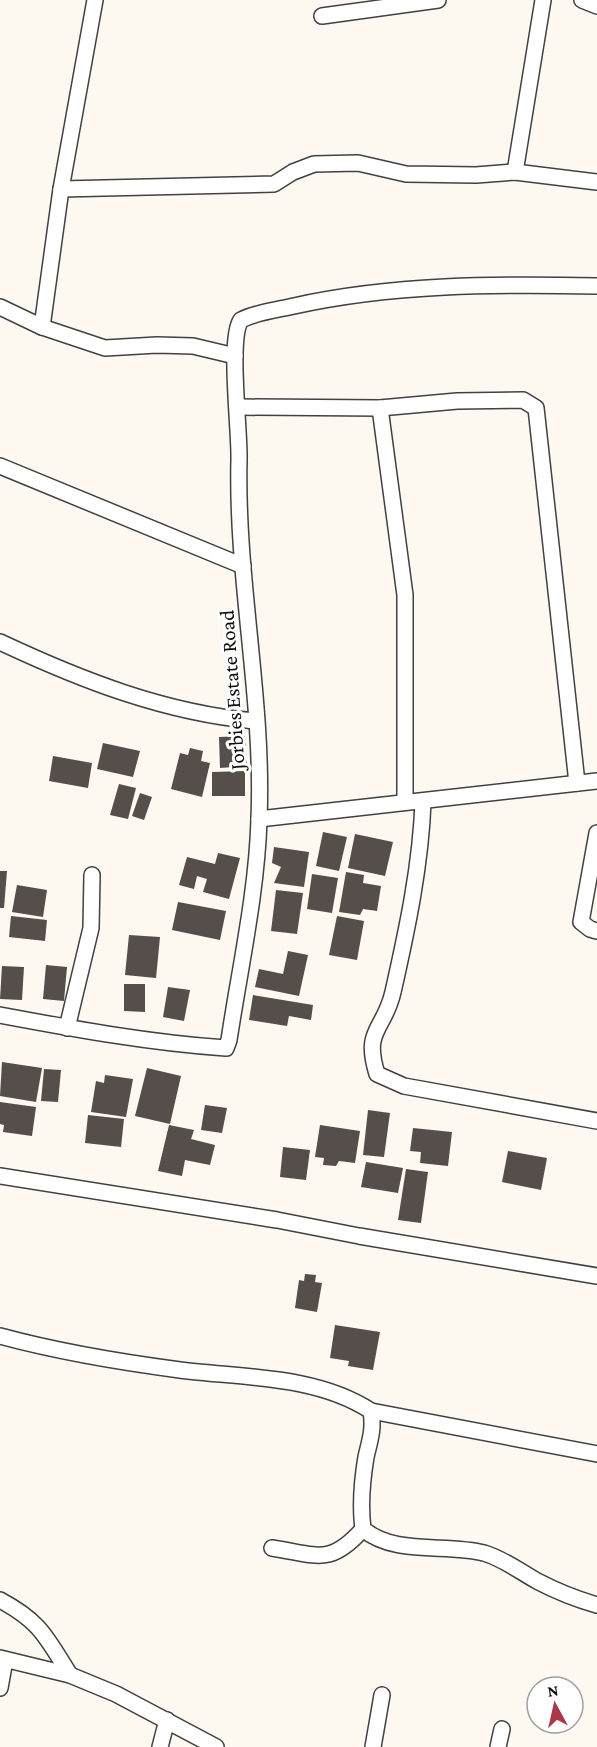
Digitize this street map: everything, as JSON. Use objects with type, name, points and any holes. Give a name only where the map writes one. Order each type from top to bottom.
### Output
[{"type":"street","points":[[42,327],[61,189],[95,0]]},
{"type":"street","points":[[322,16],[438,0]]},
{"type":"street","points":[[515,172],[543,0]]},
{"type":"street","points":[[582,0],[597,6]]},
{"type":"street","points":[[61,189],[274,184],[293,172],[314,164],[358,163],[406,174],[476,176],[515,172],[597,182]]},
{"type":"street","name":"Jorbies Estate Road","points":[[67,1028],[226,1048],[254,875],[259,819],[255,677],[243,566],[235,356],[236,327],[241,320],[329,298],[412,290],[532,285],[597,286]]},
{"type":"street","points":[[0,307],[42,327],[105,348],[157,345],[193,346],[235,356]]},
{"type":"street","points":[[238,407],[380,408],[523,400],[537,408],[577,783]]},
{"type":"street","points":[[380,408],[405,595],[405,802]]},
{"type":"street","points":[[0,466],[243,566]]},
{"type":"street","points":[[0,642],[101,686],[194,712],[255,721]]},
{"type":"street","points":[[259,819],[597,781]]},
{"type":"street","points":[[423,801],[418,858],[392,995],[370,1053],[377,1074],[404,1086],[597,1120]]},
{"type":"street","points":[[597,833],[581,922],[597,931]]},
{"type":"street","points":[[0,1016],[67,1028],[92,928],[92,875]]},
{"type":"street","points":[[0,1176],[277,1220],[369,1238],[597,1276]]},
{"type":"street","points":[[0,1335],[80,1355],[189,1371],[227,1373],[314,1387],[349,1396],[371,1411],[597,1454]]},
{"type":"street","points":[[371,1411],[374,1428],[366,1457],[361,1510],[363,1529],[374,1538],[397,1544],[481,1552],[502,1559],[539,1582],[597,1605]]},
{"type":"street","points":[[272,1548],[334,1554],[346,1549],[363,1529]]},
{"type":"street","points":[[0,1600],[23,1613],[39,1626],[70,1675]]},
{"type":"street","points":[[0,1688],[2,1659],[70,1675],[116,1694],[216,1747]]},
{"type":"street","points":[[373,1747],[382,1695]]},
{"type":"street","points":[[160,1747],[166,1720]]},
{"type":"street","points":[[498,1747],[502,1729]]},
{"type":"building","points":[[245,736],[247,766],[220,768],[219,737]]},
{"type":"building","points":[[103,743],[140,751],[133,777],[97,769]]},
{"type":"building","points":[[190,748],[203,751],[201,761],[210,763],[202,797],[171,789],[180,753],[188,755]]},
{"type":"building","points":[[53,756],[92,763],[88,788],[49,781]]},
{"type":"building","points":[[245,771],[245,796],[212,796],[212,772]]},
{"type":"building","points":[[119,784],[136,788],[128,819],[110,815]]},
{"type":"building","points":[[140,793],[152,797],[144,820],[132,816]]},
{"type":"building","points":[[323,832],[347,837],[339,871],[316,866]]},
{"type":"building","points":[[355,834],[393,842],[385,876],[348,868]]},
{"type":"building","points":[[274,847],[309,852],[304,887],[274,883],[281,867],[272,863]]},
{"type":"building","points":[[218,853],[240,858],[229,899],[203,892],[207,879],[197,876],[194,889],[179,885],[187,857],[215,864]]},
{"type":"building","points":[[0,871],[7,871],[4,908],[0,908]]},
{"type":"building","points":[[346,872],[364,875],[363,883],[381,886],[377,911],[363,909],[360,915],[339,912]]},
{"type":"building","points":[[312,874],[338,878],[332,913],[307,909]]},
{"type":"building","points":[[17,885],[47,890],[43,917],[12,912]]},
{"type":"building","points":[[276,890],[303,893],[297,934],[271,931]]},
{"type":"building","points":[[178,902],[226,911],[220,940],[172,930]]},
{"type":"building","points":[[11,916],[47,920],[45,941],[9,937]]},
{"type":"building","points":[[337,916],[364,921],[357,960],[329,955]]},
{"type":"building","points":[[129,935],[160,937],[156,978],[125,975]]},
{"type":"building","points":[[288,951],[308,955],[299,996],[255,987],[259,969],[283,974]]},
{"type":"building","points":[[46,965],[67,967],[64,1001],[43,999]]},
{"type":"building","points":[[2,966],[24,967],[22,1000],[0,999]]},
{"type":"building","points":[[124,984],[145,984],[145,1012],[124,1011]]},
{"type":"building","points":[[168,987],[190,990],[184,1021],[163,1017]]},
{"type":"building","points":[[253,995],[313,1005],[311,1020],[289,1016],[287,1026],[249,1020]]},
{"type":"building","points":[[2,1062],[42,1068],[36,1102],[0,1096]]},
{"type":"building","points":[[147,1068],[181,1076],[170,1124],[135,1116]]},
{"type":"building","points":[[44,1069],[61,1070],[58,1102],[41,1101]]},
{"type":"building","points":[[105,1075],[133,1079],[126,1117],[91,1112],[96,1081],[104,1083]]},
{"type":"building","points":[[0,1102],[36,1107],[32,1136],[3,1132],[4,1125],[0,1124]]},
{"type":"building","points":[[205,1105],[227,1108],[222,1133],[201,1130]]},
{"type":"building","points":[[368,1110],[390,1113],[384,1157],[363,1155]]},
{"type":"building","points":[[88,1115],[124,1119],[121,1147],[85,1143]]},
{"type":"building","points":[[169,1125],[194,1130],[191,1139],[215,1145],[210,1165],[185,1160],[182,1176],[158,1171]]},
{"type":"building","points":[[320,1125],[360,1131],[355,1163],[339,1161],[336,1166],[323,1165],[324,1158],[315,1157]]},
{"type":"building","points":[[413,1128],[452,1132],[448,1166],[420,1163],[421,1152],[410,1151]]},
{"type":"building","points":[[283,1147],[310,1150],[306,1180],[280,1177]]},
{"type":"building","points":[[508,1151],[547,1158],[541,1190],[502,1182]]},
{"type":"building","points":[[366,1162],[403,1168],[398,1193],[361,1187]]},
{"type":"building","points":[[406,1169],[428,1172],[421,1223],[398,1220]]},
{"type":"building","points":[[305,1274],[316,1275],[315,1282],[322,1283],[317,1312],[295,1308],[299,1280],[304,1281]]},
{"type":"building","points":[[335,1325],[380,1332],[373,1370],[348,1366],[349,1361],[330,1358]]}]
